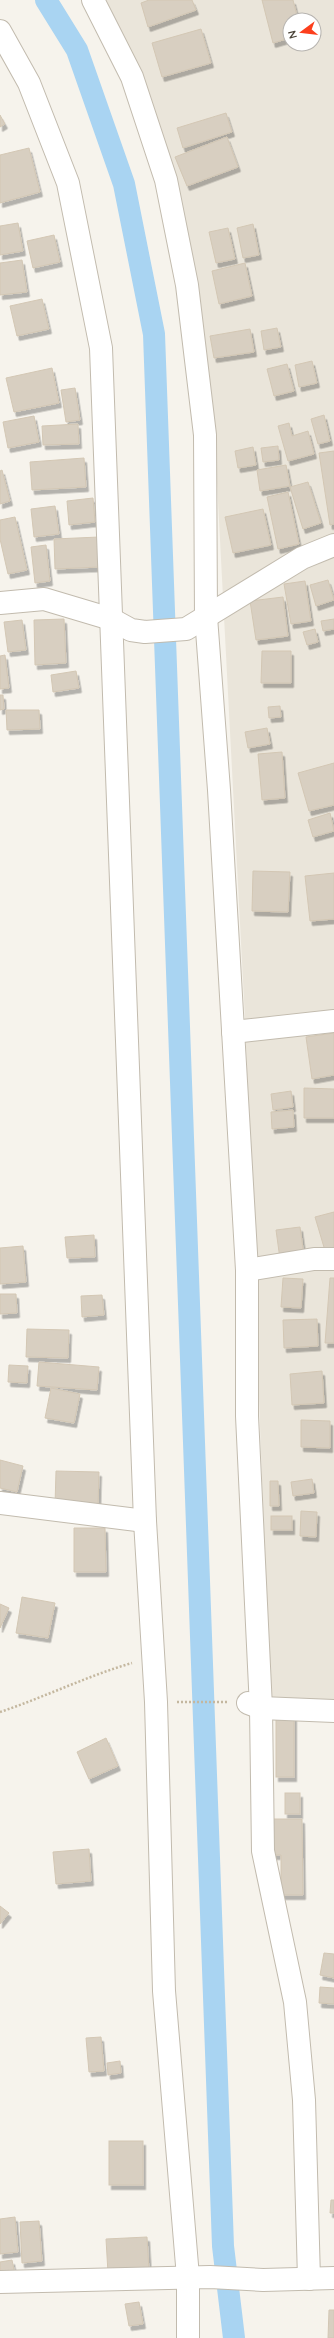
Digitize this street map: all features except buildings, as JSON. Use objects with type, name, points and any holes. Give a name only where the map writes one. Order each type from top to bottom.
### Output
[{"type":"street","points":[[93,0],[132,77],[166,180],[187,285],[205,435],[206,617],[247,1270],[247,1416],[254,1705],[263,1851],[295,2002],[304,2100],[309,2279]]},
{"type":"street","points":[[0,31],[29,83],[68,183],[101,348],[145,1521],[154,1656],[164,1991],[188,2277],[188,2338]]},
{"type":"street","points":[[0,603],[44,599],[111,619],[131,630],[145,632],[186,629],[302,558],[334,545]]},
{"type":"street","points":[[233,1032],[334,1021]]},
{"type":"street","points":[[247,1270],[314,1259],[334,1259]]},
{"type":"street","points":[[0,1503],[145,1521]]},
{"type":"street","points":[[254,1705],[334,1711]]},
{"type":"street","points":[[0,2282],[210,2276],[263,2280],[334,2278]]},
{"type":"path","points":[[0,1712],[42,1698],[107,1670],[154,1656]]},
{"type":"path","points":[[174,1702],[254,1705]]},
{"type":"shaded area","points":[[97,0],[334,0],[334,1704],[270,1697],[245,1019],[216,463],[200,311]]},
{"type":"waterway","points":[[46,0],[77,50],[124,184],[154,334],[223,2246],[234,2338]]}]
